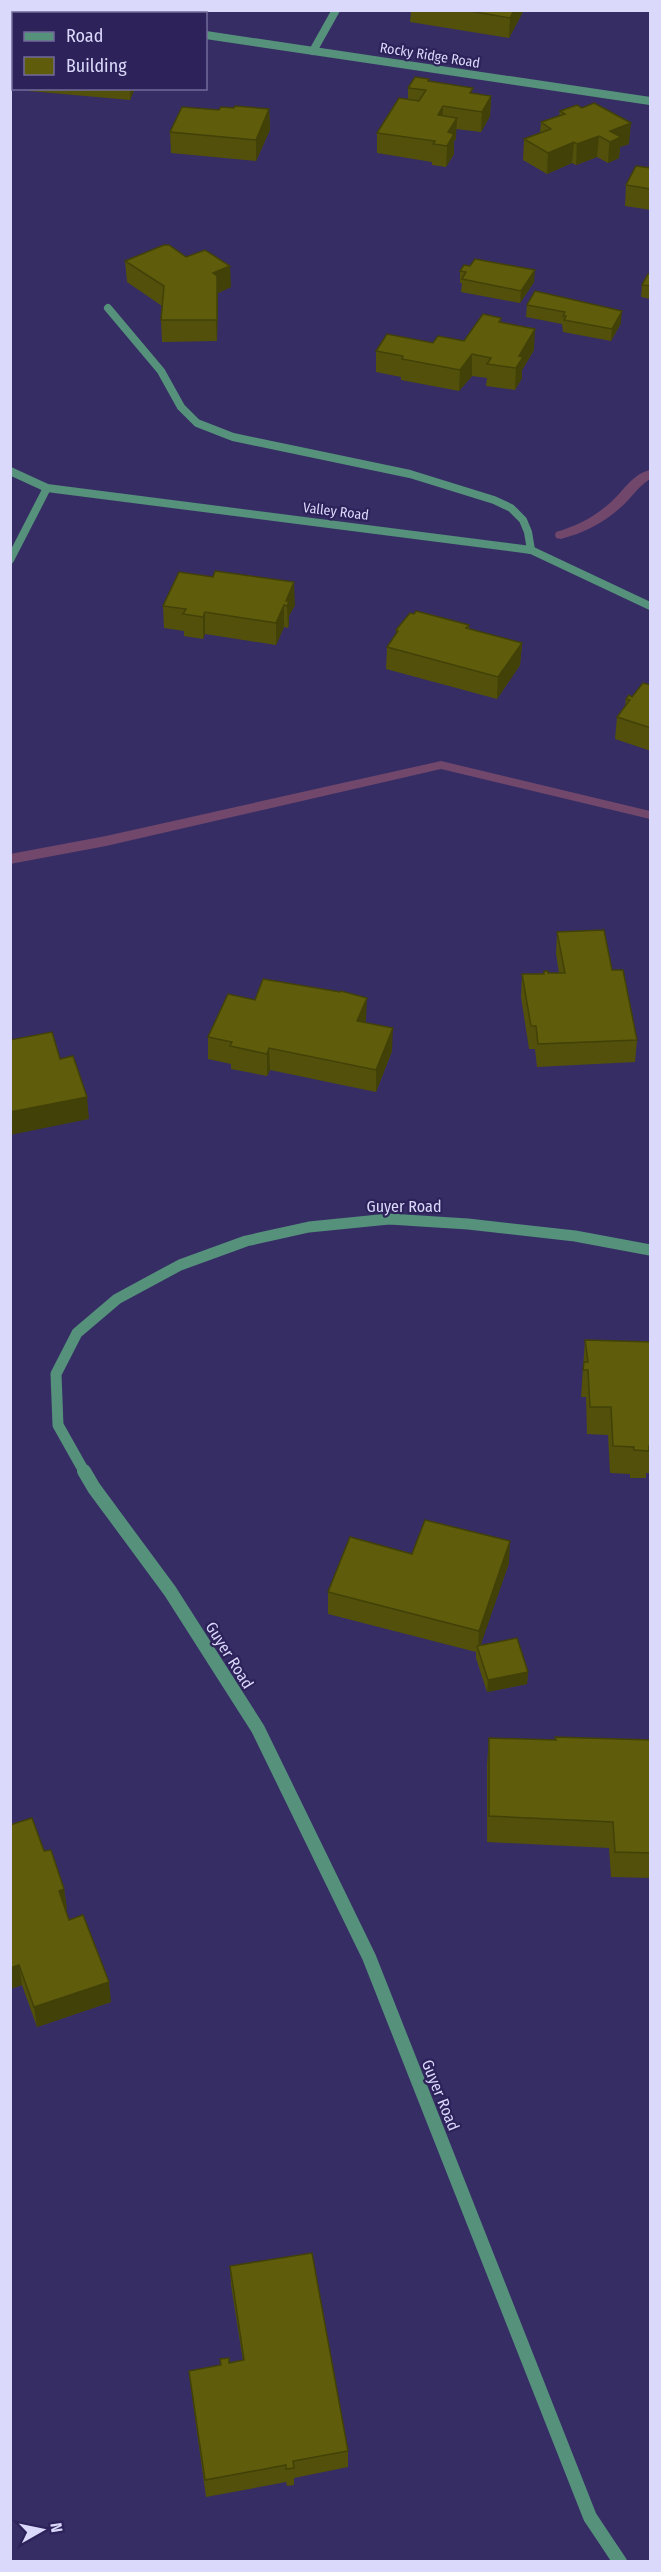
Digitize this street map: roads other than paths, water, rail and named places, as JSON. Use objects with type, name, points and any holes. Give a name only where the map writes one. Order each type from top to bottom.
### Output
[{"type":"street","points":[[313,51],[336,10]]},
{"type":"street","name":"Rocky Ridge Road","points":[[207,35],[651,101]]},
{"type":"street","points":[[108,308],[165,376],[187,415],[197,423],[257,443],[396,472],[472,493],[512,508],[528,526],[531,550]]},
{"type":"street","name":"Valley Road","points":[[10,471],[47,488],[531,550],[651,606]]},
{"type":"street","points":[[10,560],[47,488]]},
{"type":"street","name":"Guyer Road","points":[[620,2562],[590,2517],[369,1957],[258,1729],[170,1591],[94,1488],[58,1425],[56,1374],[77,1334],[117,1299],[180,1265],[246,1240],[309,1227],[389,1219],[468,1224],[575,1236],[651,1250]]},
{"type":"waterway","points":[[561,535],[584,528],[616,505],[632,485],[650,474]]},
{"type":"waterway","points":[[10,859],[106,841],[441,765],[650,815]]}]
